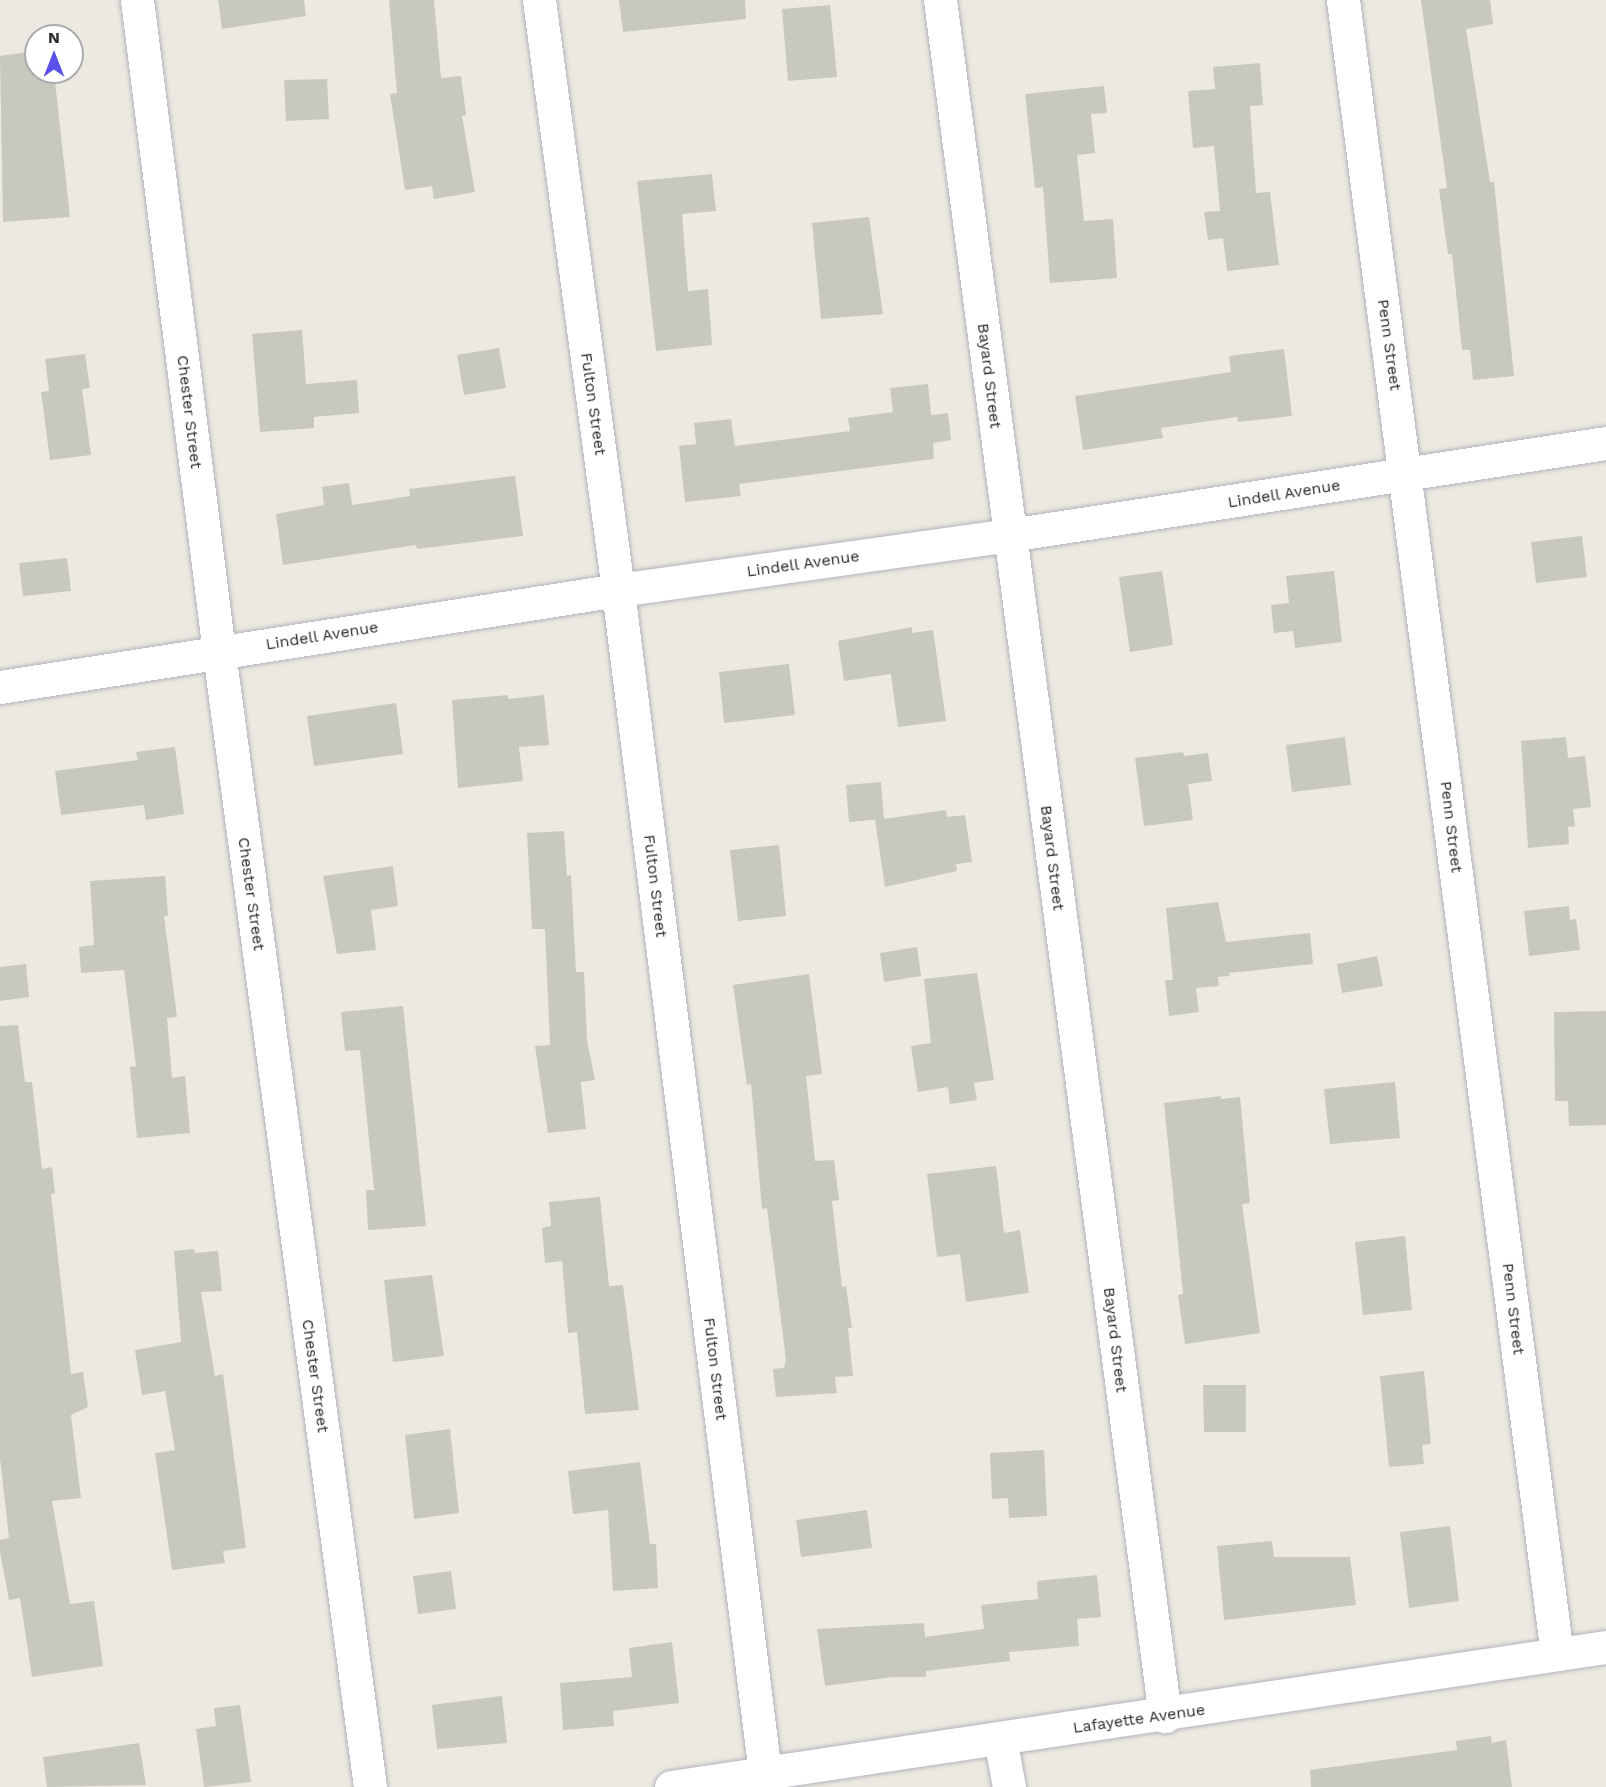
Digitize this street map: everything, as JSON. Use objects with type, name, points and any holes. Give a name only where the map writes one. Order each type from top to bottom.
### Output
[{"type":"street","name":"Chester Street","points":[[137,0],[219,652],[370,1787]]},
{"type":"street","name":"Fulton Street","points":[[539,0],[618,590],[765,1773]]},
{"type":"street","name":"Bayard Street","points":[[940,0],[1165,1716]]},
{"type":"street","name":"Penn Street","points":[[1343,0],[1557,1654]]},
{"type":"street","name":"Lindell Avenue","points":[[0,687],[618,590],[1010,535],[1606,443]]},
{"type":"street","name":"Lafayette Avenue","points":[[671,1787],[1165,1716],[1606,1647]]},
{"type":"street","points":[[1000,1738],[1009,1787]]},
{"type":"building","points":[[218,0],[304,0],[306,16],[222,29]]},
{"type":"building","points":[[389,0],[434,0],[441,78],[461,76],[466,115],[462,116],[475,192],[434,199],[432,186],[405,190],[390,94],[397,93]]},
{"type":"building","points":[[619,0],[745,0],[746,19],[623,32]]},
{"type":"building","points":[[1421,0],[1490,0],[1493,24],[1466,29],[1490,182],[1494,182],[1514,376],[1473,380],[1470,350],[1462,350],[1452,254],[1448,254],[1439,189],[1447,188]]},
{"type":"building","points":[[830,5],[837,77],[788,81],[782,9]]},
{"type":"building","points":[[24,53],[24,84],[55,84],[70,217],[3,222],[0,56]]},
{"type":"building","points":[[1260,63],[1263,105],[1250,106],[1256,193],[1270,192],[1279,265],[1227,271],[1223,238],[1208,240],[1204,212],[1220,211],[1214,146],[1193,148],[1188,91],[1215,89],[1213,67]]},
{"type":"building","points":[[327,79],[329,119],[286,121],[284,80]]},
{"type":"building","points":[[1104,86],[1107,113],[1091,114],[1095,153],[1077,155],[1084,221],[1113,219],[1117,278],[1050,283],[1043,187],[1035,188],[1025,94]]},
{"type":"building","points":[[712,174],[716,211],[682,214],[688,291],[708,289],[712,345],[656,351],[637,181]]},
{"type":"building","points":[[869,217],[883,314],[821,319],[812,223]]},
{"type":"building","points":[[302,330],[306,384],[357,380],[359,413],[314,417],[314,428],[260,432],[252,334]]},
{"type":"building","points":[[499,348],[506,388],[464,395],[457,355]]},
{"type":"building","points":[[1284,349],[1292,416],[1238,422],[1237,417],[1161,428],[1163,438],[1083,450],[1075,396],[1231,372],[1229,356]]},
{"type":"building","points":[[85,354],[90,388],[82,389],[91,455],[50,460],[41,392],[49,391],[45,359]]},
{"type":"building","points":[[928,384],[931,415],[948,413],[951,440],[933,443],[934,459],[739,484],[741,496],[685,502],[679,446],[696,444],[694,423],[731,419],[735,446],[850,431],[848,418],[893,412],[890,388]]},
{"type":"building","points":[[515,476],[523,536],[417,549],[416,545],[283,565],[276,514],[324,505],[322,487],[349,483],[352,505],[410,496],[409,489]]},
{"type":"building","points":[[1582,536],[1587,577],[1536,583],[1531,542]]},
{"type":"building","points":[[67,558],[71,591],[23,596],[19,563]]},
{"type":"building","points":[[1162,571],[1173,645],[1130,652],[1119,577]]},
{"type":"building","points":[[1334,571],[1342,642],[1295,648],[1293,631],[1274,633],[1271,605],[1289,603],[1286,576]]},
{"type":"building","points":[[912,627],[912,633],[933,630],[946,721],[898,727],[891,674],[844,681],[838,641]]},
{"type":"building","points":[[789,664],[795,715],[724,723],[719,672]]},
{"type":"building","points":[[508,695],[508,699],[544,695],[549,745],[519,747],[523,781],[458,788],[452,700]]},
{"type":"building","points":[[396,703],[403,754],[314,766],[307,716]]},
{"type":"building","points":[[1345,737],[1351,785],[1292,792],[1286,745]]},
{"type":"building","points":[[1566,737],[1568,758],[1585,756],[1591,807],[1573,809],[1575,826],[1568,827],[1569,844],[1528,848],[1521,741]]},
{"type":"building","points":[[175,747],[184,814],[146,820],[144,805],[61,815],[55,771],[138,760],[136,752]]},
{"type":"building","points":[[1183,752],[1184,756],[1208,753],[1212,781],[1188,784],[1193,820],[1144,826],[1135,758]]},
{"type":"building","points":[[881,782],[884,819],[946,810],[947,817],[965,815],[972,862],[956,864],[957,871],[885,887],[875,820],[883,819],[849,822],[846,785]]},
{"type":"building","points":[[564,831],[567,876],[571,875],[576,972],[584,972],[587,1040],[595,1080],[581,1082],[586,1129],[548,1133],[535,1046],[550,1045],[545,929],[532,929],[527,833]]},
{"type":"building","points":[[779,845],[786,916],[738,921],[730,850]]},
{"type":"building","points":[[393,866],[398,906],[371,910],[376,950],[337,954],[323,876]]},
{"type":"building","points":[[165,876],[168,916],[164,916],[177,1017],[167,1018],[172,1078],[185,1076],[190,1133],[137,1138],[130,1067],[136,1066],[124,970],[81,973],[79,947],[94,945],[90,881]]},
{"type":"building","points":[[1218,902],[1226,942],[1310,933],[1313,964],[1229,973],[1230,976],[1218,977],[1219,986],[1196,988],[1199,1012],[1169,1016],[1165,980],[1173,980],[1166,908]]},
{"type":"building","points":[[1569,906],[1570,920],[1576,919],[1580,950],[1529,956],[1524,911]]},
{"type":"building","points":[[917,947],[921,976],[884,982],[880,953]]},
{"type":"building","points":[[1377,956],[1383,986],[1342,993],[1337,964]]},
{"type":"building","points":[[26,964],[29,997],[0,1001],[0,967]]},
{"type":"building","points":[[977,973],[994,1080],[974,1083],[977,1100],[950,1104],[948,1087],[918,1092],[911,1046],[931,1043],[924,979]]},
{"type":"building","points":[[809,974],[822,1074],[806,1076],[815,1161],[834,1160],[839,1200],[832,1201],[842,1287],[846,1286],[852,1328],[848,1328],[853,1376],[835,1377],[837,1393],[776,1397],[773,1369],[784,1368],[786,1360],[767,1208],[762,1209],[751,1084],[747,1085],[733,985]]},
{"type":"building","points":[[403,1006],[426,1226],[368,1230],[366,1190],[374,1190],[360,1050],[345,1051],[341,1012]]},
{"type":"building","points":[[1606,1011],[1606,1125],[1569,1126],[1568,1101],[1555,1101],[1554,1012]]},
{"type":"building","points":[[18,1025],[25,1082],[32,1082],[42,1169],[52,1167],[55,1193],[51,1194],[71,1374],[83,1372],[88,1407],[71,1415],[81,1498],[52,1501],[70,1604],[94,1601],[103,1666],[32,1677],[20,1598],[9,1600],[0,1552],[0,1540],[9,1538],[0,1458],[0,1026]]},
{"type":"building","points":[[1395,1082],[1400,1138],[1330,1144],[1324,1089]]},
{"type":"building","points":[[1221,1096],[1221,1099],[1240,1097],[1250,1203],[1242,1204],[1260,1333],[1185,1344],[1178,1295],[1183,1294],[1164,1103]]},
{"type":"building","points":[[996,1166],[1004,1233],[1020,1230],[1029,1293],[966,1302],[960,1254],[937,1257],[927,1174]]},
{"type":"building","points":[[600,1197],[609,1286],[623,1285],[639,1410],[585,1414],[577,1332],[568,1333],[562,1261],[545,1263],[542,1228],[551,1226],[549,1202]]},
{"type":"building","points":[[1405,1236],[1412,1310],[1363,1315],[1355,1242]]},
{"type":"building","points":[[194,1249],[195,1253],[218,1251],[222,1291],[201,1292],[215,1376],[223,1374],[246,1548],[223,1551],[225,1563],[172,1570],[155,1453],[175,1450],[165,1391],[142,1395],[135,1350],[181,1342],[174,1251]]},
{"type":"building","points":[[432,1275],[444,1356],[393,1362],[384,1280]]},
{"type":"building","points":[[1424,1371],[1431,1444],[1422,1445],[1424,1464],[1389,1467],[1380,1376]]},
{"type":"building","points":[[1203,1385],[1246,1385],[1246,1432],[1204,1432]]},
{"type":"building","points":[[450,1429],[459,1513],[414,1519],[405,1435]]},
{"type":"building","points":[[1044,1450],[1047,1516],[1009,1518],[1008,1498],[992,1499],[990,1453]]},
{"type":"building","points":[[640,1462],[650,1544],[656,1544],[658,1588],[613,1591],[608,1510],[573,1514],[568,1471]]},
{"type":"building","points":[[867,1510],[872,1548],[801,1557],[796,1520]]},
{"type":"building","points":[[1450,1526],[1459,1601],[1409,1608],[1400,1532]]},
{"type":"building","points":[[1272,1541],[1274,1557],[1350,1557],[1356,1605],[1224,1620],[1217,1546]]},
{"type":"building","points":[[451,1571],[456,1609],[418,1614],[413,1576]]},
{"type":"building","points":[[1097,1575],[1101,1617],[1077,1619],[1079,1646],[1009,1652],[1010,1661],[926,1671],[926,1677],[893,1677],[825,1686],[817,1629],[924,1623],[925,1637],[984,1629],[981,1605],[1038,1599],[1037,1581]]},
{"type":"building","points":[[672,1642],[679,1703],[613,1711],[614,1726],[563,1730],[560,1683],[632,1677],[629,1648]]},
{"type":"building","points":[[502,1696],[507,1743],[437,1749],[432,1705]]},
{"type":"building","points":[[240,1705],[251,1782],[204,1787],[196,1729],[216,1726],[214,1708]]},
{"type":"building","points":[[1491,1736],[1492,1743],[1506,1740],[1512,1787],[1311,1787],[1310,1770],[1457,1750],[1456,1741]]},
{"type":"building","points":[[139,1743],[146,1785],[47,1787],[43,1757]]}]
